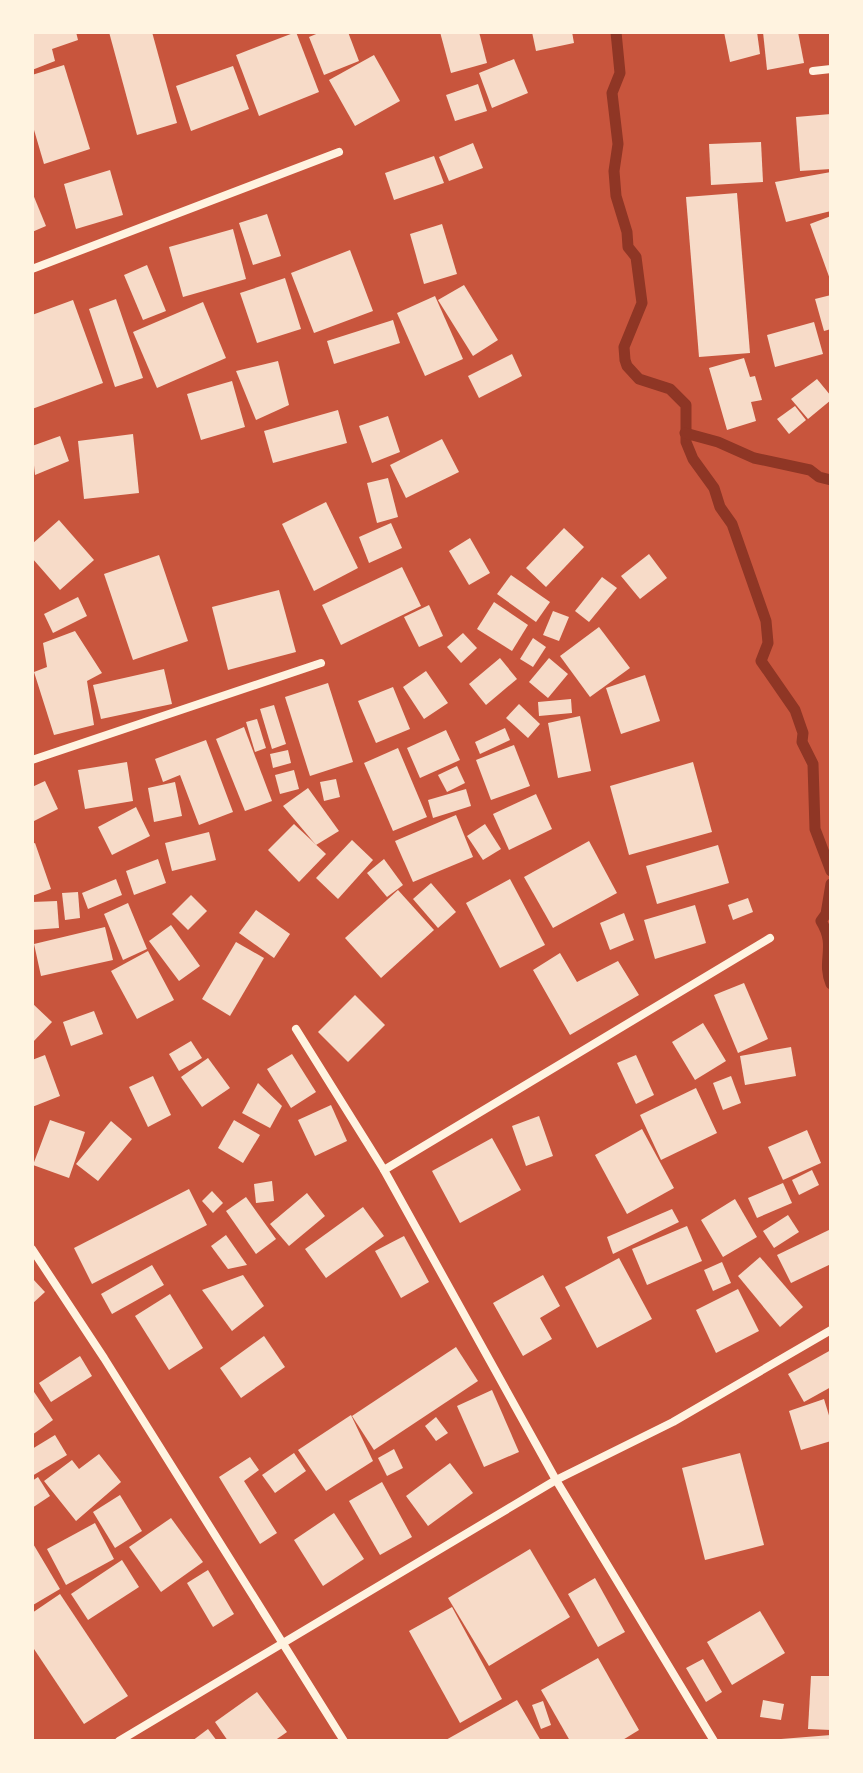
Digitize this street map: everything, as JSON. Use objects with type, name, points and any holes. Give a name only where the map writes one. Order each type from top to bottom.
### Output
[{"type":"street","points":[[813,71],[831,69]]},
{"type":"street","points":[[32,269],[339,152]]},
{"type":"street","points":[[32,760],[321,663]]},
{"type":"street","points":[[384,1170],[770,938]]},
{"type":"street","points":[[296,1029],[384,1170],[556,1480],[714,1741]]},
{"type":"street","points":[[32,1249],[104,1358],[344,1741]]},
{"type":"street","points":[[119,1741],[556,1480],[673,1422],[831,1330]]},
{"type":"building","points":[[32,32],[76,32],[78,40],[52,49],[55,61],[32,70]]},
{"type":"building","points":[[109,32],[152,32],[177,123],[137,135]]},
{"type":"building","points":[[296,32],[319,92],[259,116],[236,55]]},
{"type":"building","points":[[321,32],[348,32],[359,61],[324,75],[309,37]]},
{"type":"building","points":[[440,32],[479,32],[487,63],[451,73]]},
{"type":"building","points":[[532,32],[572,32],[574,43],[536,51]]},
{"type":"building","points":[[724,32],[757,32],[760,54],[730,62]]},
{"type":"building","points":[[763,32],[798,32],[804,63],[767,70]]},
{"type":"building","points":[[374,55],[400,101],[355,126],[329,80]]},
{"type":"building","points":[[514,59],[528,93],[492,108],[479,73]]},
{"type":"building","points":[[64,65],[90,149],[44,164],[32,123],[32,75]]},
{"type":"building","points":[[233,66],[249,109],[191,131],[176,86]]},
{"type":"building","points":[[478,84],[487,111],[455,121],[446,95]]},
{"type":"building","points":[[831,114],[831,169],[800,171],[796,117]]},
{"type":"building","points":[[761,142],[763,182],[711,185],[709,144]]},
{"type":"building","points":[[473,143],[483,168],[449,181],[439,157]]},
{"type":"building","points":[[434,156],[444,183],[394,200],[385,173]]},
{"type":"building","points":[[110,170],[123,215],[76,229],[64,184]]},
{"type":"building","points":[[831,172],[831,211],[786,222],[775,182]]},
{"type":"building","points":[[32,192],[46,226],[32,232]]},
{"type":"building","points":[[737,193],[750,353],[699,357],[686,197]]},
{"type":"building","points":[[267,214],[281,256],[253,265],[239,223]]},
{"type":"building","points":[[831,216],[831,282],[810,224]]},
{"type":"building","points":[[442,224],[457,274],[424,284],[410,234]]},
{"type":"building","points":[[233,229],[246,279],[183,297],[169,247]]},
{"type":"building","points":[[350,250],[373,311],[314,333],[291,273]]},
{"type":"building","points":[[147,265],[166,311],[143,320],[124,275]]},
{"type":"building","points":[[285,278],[301,329],[257,343],[240,293]]},
{"type":"building","points":[[464,285],[498,340],[473,356],[438,300]]},
{"type":"building","points":[[831,295],[831,329],[824,331],[815,299]]},
{"type":"building","points":[[435,296],[463,359],[425,376],[397,313]]},
{"type":"building","points":[[116,299],[143,378],[115,387],[89,309]]},
{"type":"building","points":[[73,300],[103,383],[32,409],[32,315]]},
{"type":"building","points":[[203,302],[226,358],[157,388],[133,332]]},
{"type":"building","points":[[393,320],[400,343],[334,364],[327,341]]},
{"type":"building","points":[[814,322],[823,354],[775,367],[767,335]]},
{"type":"building","points":[[512,354],[522,376],[479,398],[468,376]]},
{"type":"building","points":[[744,358],[750,377],[755,376],[762,400],[751,402],[756,421],[727,430],[709,368]]},
{"type":"building","points":[[278,361],[289,405],[256,420],[236,371]]},
{"type":"building","points":[[817,379],[831,400],[808,419],[791,399]]},
{"type":"building","points":[[232,381],[245,427],[201,440],[187,394]]},
{"type":"building","points":[[795,406],[806,420],[789,434],[777,419]]},
{"type":"building","points":[[338,410],[347,443],[273,463],[264,431]]},
{"type":"building","points":[[388,416],[400,452],[372,463],[359,426]]},
{"type":"building","points":[[133,434],[139,493],[84,499],[78,441]]},
{"type":"building","points":[[60,436],[69,461],[35,475],[32,446]]},
{"type":"building","points":[[442,439],[459,472],[406,498],[390,465]]},
{"type":"building","points":[[388,478],[398,517],[377,523],[367,483]]},
{"type":"building","points":[[326,502],[358,568],[314,591],[282,524]]},
{"type":"building","points":[[59,520],[94,560],[60,590],[32,558],[32,544]]},
{"type":"building","points":[[391,523],[402,548],[369,563],[359,537]]},
{"type":"building","points":[[564,528],[584,547],[546,587],[526,568]]},
{"type":"building","points":[[470,538],[490,573],[469,585],[449,551]]},
{"type":"building","points":[[649,554],[667,578],[640,599],[621,576]]},
{"type":"building","points":[[159,555],[188,641],[133,660],[104,574]]},
{"type":"building","points":[[402,567],[421,606],[341,645],[322,605]]},
{"type":"building","points":[[511,575],[550,602],[536,622],[497,594]]},
{"type":"building","points":[[602,577],[617,588],[589,622],[575,611]]},
{"type":"building","points":[[279,590],[296,652],[228,670],[212,607]]},
{"type":"building","points":[[78,597],[87,616],[53,633],[44,614]]},
{"type":"building","points":[[494,602],[528,625],[512,651],[477,629]]},
{"type":"building","points":[[429,605],[443,636],[419,647],[404,617]]},
{"type":"building","points":[[553,611],[569,617],[559,641],[543,635]]},
{"type":"building","points":[[599,627],[630,668],[590,697],[560,656]]},
{"type":"building","points":[[75,631],[102,673],[87,681],[94,725],[54,735],[34,672],[47,667],[43,643]]},
{"type":"building","points":[[463,633],[477,648],[461,663],[447,647]]},
{"type":"building","points":[[533,638],[546,647],[533,667],[520,659]]},
{"type":"building","points":[[500,658],[517,679],[486,705],[469,684]]},
{"type":"building","points":[[549,658],[568,674],[548,698],[529,682]]},
{"type":"building","points":[[164,669],[172,704],[101,719],[93,685]]},
{"type":"building","points":[[426,671],[448,703],[424,719],[403,687]]},
{"type":"building","points":[[645,675],[660,721],[621,734],[606,688]]},
{"type":"building","points":[[328,683],[353,762],[310,776],[285,697]]},
{"type":"building","points":[[393,687],[410,729],[376,743],[358,701]]},
{"type":"building","points":[[571,699],[572,713],[539,716],[538,702]]},
{"type":"building","points":[[519,704],[540,724],[528,738],[506,718]]},
{"type":"building","points":[[274,705],[286,744],[272,749],[260,709]]},
{"type":"building","points":[[580,716],[591,771],[558,778],[548,723]]},
{"type":"building","points":[[257,719],[266,748],[255,752],[246,722]]},
{"type":"building","points":[[244,727],[272,801],[245,811],[216,739]]},
{"type":"building","points":[[505,728],[510,740],[480,754],[475,742]]},
{"type":"building","points":[[446,730],[460,760],[420,778],[407,748]]},
{"type":"building","points":[[206,740],[233,812],[199,825],[180,775],[163,782],[155,759]]},
{"type":"building","points":[[514,745],[530,786],[491,800],[476,760]]},
{"type":"building","points":[[398,748],[427,817],[393,831],[364,763]]},
{"type":"building","points":[[288,750],[291,763],[273,768],[270,754]]},
{"type":"building","points":[[127,762],[133,801],[85,809],[78,770]]},
{"type":"building","points":[[693,762],[712,832],[629,855],[610,786]]},
{"type":"building","points":[[457,766],[465,783],[447,792],[438,775]]},
{"type":"building","points":[[294,770],[299,789],[280,794],[275,775]]},
{"type":"building","points":[[336,779],[340,797],[324,801],[320,782]]},
{"type":"building","points":[[45,781],[58,809],[32,822],[32,787]]},
{"type":"building","points":[[175,782],[182,816],[154,822],[148,788]]},
{"type":"building","points":[[308,788],[339,831],[316,845],[283,806]]},
{"type":"building","points":[[466,789],[471,806],[433,818],[428,800]]},
{"type":"building","points":[[536,794],[552,829],[509,850],[493,814]]},
{"type":"building","points":[[136,807],[150,836],[112,855],[98,827]]},
{"type":"building","points":[[456,815],[473,857],[413,882],[395,841]]},
{"type":"building","points":[[294,824],[326,854],[299,882],[268,850]]},
{"type":"building","points":[[485,824],[501,849],[483,860],[467,836]]},
{"type":"building","points":[[209,832],[216,860],[172,871],[165,843]]},
{"type":"building","points":[[352,840],[373,860],[338,899],[316,878]]},
{"type":"building","points":[[589,841],[617,893],[553,928],[524,877]]},
{"type":"building","points":[[35,843],[51,889],[32,896],[32,844]]},
{"type":"building","points":[[718,845],[729,883],[657,904],[646,866]]},
{"type":"building","points":[[158,859],[166,883],[134,895],[126,871]]},
{"type":"building","points":[[384,859],[403,885],[387,897],[367,873]]},
{"type":"building","points":[[116,879],[122,895],[88,909],[82,893]]},
{"type":"building","points":[[510,879],[545,945],[500,968],[466,903]]},
{"type":"building","points":[[431,883],[456,912],[438,928],[413,899]]},
{"type":"building","points":[[398,890],[434,930],[381,978],[345,938]]},
{"type":"building","points":[[78,892],[80,918],[65,920],[62,893]]},
{"type":"building","points":[[191,895],[207,911],[188,930],[172,914]]},
{"type":"building","points":[[748,898],[753,912],[733,920],[728,905]]},
{"type":"building","points":[[57,901],[59,928],[32,930],[32,902]]},
{"type":"building","points":[[128,903],[147,949],[123,960],[104,914]]},
{"type":"building","points":[[695,905],[706,943],[655,959],[644,920]]},
{"type":"building","points":[[256,910],[290,934],[274,958],[239,933]]},
{"type":"building","points":[[624,913],[634,940],[610,950],[600,923]]},
{"type":"building","points":[[171,925],[200,966],[179,981],[149,941]]},
{"type":"building","points":[[105,927],[113,960],[41,976],[34,944]]},
{"type":"building","points":[[236,942],[264,958],[230,1016],[202,999]]},
{"type":"building","points":[[148,951],[174,1000],[137,1019],[111,971]]},
{"type":"building","points":[[560,953],[577,982],[618,961],[639,995],[570,1035],[533,970]]},
{"type":"building","points":[[744,983],[768,1039],[738,1053],[714,995]]},
{"type":"building","points":[[355,995],[385,1025],[348,1062],[318,1032]]},
{"type":"building","points":[[32,1003],[52,1022],[32,1043]]},
{"type":"building","points":[[94,1011],[103,1034],[71,1046],[63,1022]]},
{"type":"building","points":[[703,1023],[726,1061],[695,1080],[672,1042]]},
{"type":"building","points":[[191,1041],[202,1058],[179,1071],[169,1054]]},
{"type":"building","points":[[791,1047],[796,1076],[745,1085],[740,1056]]},
{"type":"building","points":[[292,1054],[316,1092],[291,1108],[267,1069]]},
{"type":"building","points":[[45,1055],[60,1096],[32,1107],[32,1060]]},
{"type":"building","points":[[636,1055],[654,1095],[636,1104],[617,1063]]},
{"type":"building","points":[[208,1058],[230,1088],[202,1107],[181,1077]]},
{"type":"building","points":[[153,1076],[171,1115],[148,1127],[129,1087]]},
{"type":"building","points":[[731,1076],[741,1103],[723,1110],[713,1083]]},
{"type":"building","points":[[258,1083],[282,1106],[270,1128],[242,1113]]},
{"type":"building","points":[[696,1088],[717,1133],[661,1160],[640,1115]]},
{"type":"building","points":[[331,1105],[347,1141],[315,1156],[298,1120]]},
{"type":"building","points":[[539,1116],[553,1156],[526,1166],[512,1126]]},
{"type":"building","points":[[50,1120],[85,1132],[69,1178],[33,1165]]},
{"type":"building","points":[[234,1120],[260,1135],[243,1163],[218,1148]]},
{"type":"building","points":[[111,1121],[132,1139],[98,1181],[76,1164]]},
{"type":"building","points":[[642,1129],[674,1188],[627,1214],[595,1155]]},
{"type":"building","points":[[807,1130],[821,1163],[783,1180],[768,1147]]},
{"type":"building","points":[[492,1138],[521,1190],[460,1223],[432,1171]]},
{"type":"building","points":[[812,1170],[819,1185],[799,1195],[792,1180]]},
{"type":"building","points":[[272,1181],[274,1201],[256,1203],[254,1184]]},
{"type":"building","points":[[783,1183],[792,1203],[757,1218],[748,1198]]},
{"type":"building","points":[[189,1189],[207,1225],[92,1284],[74,1248]]},
{"type":"building","points":[[212,1191],[223,1203],[213,1213],[202,1201]]},
{"type":"building","points":[[307,1193],[325,1216],[289,1246],[270,1224]]},
{"type":"building","points":[[246,1197],[276,1239],[256,1254],[226,1211]]},
{"type":"building","points":[[735,1199],[757,1237],[723,1257],[701,1220]]},
{"type":"building","points":[[363,1207],[384,1236],[326,1278],[305,1249]]},
{"type":"building","points":[[672,1209],[679,1222],[613,1254],[607,1237]]},
{"type":"building","points":[[788,1215],[799,1232],[774,1248],[763,1231]]},
{"type":"building","points":[[687,1226],[702,1261],[647,1285],[632,1249]]},
{"type":"building","points":[[831,1229],[831,1264],[791,1283],[777,1255]]},
{"type":"building","points":[[226,1235],[247,1265],[228,1269],[211,1246]]},
{"type":"building","points":[[404,1236],[429,1282],[401,1298],[375,1251]]},
{"type":"building","points":[[760,1257],[803,1307],[780,1327],[738,1276]]},
{"type":"building","points":[[619,1258],[652,1319],[597,1348],[565,1287]]},
{"type":"building","points":[[722,1262],[731,1283],[713,1291],[704,1270]]},
{"type":"building","points":[[152,1265],[164,1285],[112,1314],[101,1294]]},
{"type":"building","points":[[243,1275],[264,1306],[232,1331],[202,1290]]},
{"type":"building","points":[[543,1275],[560,1306],[540,1318],[552,1339],[523,1356],[493,1303]]},
{"type":"building","points":[[32,1278],[45,1292],[32,1304]]},
{"type":"building","points":[[738,1289],[759,1331],[716,1353],[696,1310]]},
{"type":"building","points":[[170,1294],[203,1348],[169,1370],[135,1316]]},
{"type":"building","points":[[264,1336],[285,1367],[241,1398],[220,1368]]},
{"type":"building","points":[[456,1347],[478,1381],[374,1450],[352,1416]]},
{"type":"building","points":[[831,1350],[831,1387],[804,1402],[788,1374]]},
{"type":"building","points":[[80,1356],[92,1376],[51,1402],[39,1383]]},
{"type":"building","points":[[32,1389],[53,1420],[32,1435]]},
{"type":"building","points":[[492,1390],[519,1452],[484,1467],[457,1406]]},
{"type":"building","points":[[824,1399],[831,1422],[831,1441],[801,1450],[789,1411]]},
{"type":"building","points":[[351,1415],[373,1461],[326,1491],[298,1450]]},
{"type":"building","points":[[436,1417],[448,1433],[436,1441],[425,1426]]},
{"type":"building","points":[[55,1435],[67,1455],[32,1476],[32,1449]]},
{"type":"building","points":[[394,1449],[403,1468],[387,1476],[378,1458]]},
{"type":"building","points":[[294,1453],[306,1471],[275,1493],[262,1475]]},
{"type":"building","points":[[740,1453],[764,1545],[705,1560],[682,1468]]},
{"type":"building","points":[[99,1454],[121,1482],[76,1521],[44,1481],[72,1460],[79,1469]]},
{"type":"building","points":[[250,1457],[259,1470],[244,1481],[277,1533],[260,1544],[219,1477]]},
{"type":"building","points":[[450,1463],[473,1493],[428,1526],[406,1496]]},
{"type":"building","points":[[38,1477],[50,1496],[32,1508],[32,1481]]},
{"type":"building","points":[[382,1482],[412,1537],[380,1555],[349,1501]]},
{"type":"building","points":[[120,1495],[142,1531],[115,1548],[93,1512]]},
{"type":"building","points":[[334,1513],[364,1559],[323,1586],[294,1540]]},
{"type":"building","points":[[171,1518],[203,1562],[161,1592],[129,1547]]},
{"type":"building","points":[[95,1523],[114,1559],[66,1585],[47,1549]]},
{"type":"building","points":[[32,1542],[60,1589],[33,1605],[32,1603]]},
{"type":"building","points":[[530,1549],[570,1617],[489,1666],[448,1598]]},
{"type":"building","points":[[122,1560],[139,1587],[88,1620],[71,1594]]},
{"type":"building","points":[[208,1570],[234,1614],[213,1627],[187,1583]]},
{"type":"building","points":[[595,1578],[625,1632],[598,1647],[568,1594]]},
{"type":"building","points":[[60,1594],[128,1696],[84,1724],[32,1646],[32,1613]]},
{"type":"building","points":[[452,1607],[502,1699],[460,1723],[409,1631]]},
{"type":"building","points":[[760,1611],[785,1653],[732,1685],[707,1642]]},
{"type":"building","points":[[598,1658],[639,1730],[621,1741],[570,1741],[541,1690]]},
{"type":"building","points":[[703,1659],[722,1692],[706,1702],[686,1668]]},
{"type":"building","points":[[811,1676],[831,1676],[831,1730],[808,1729]]},
{"type":"building","points":[[257,1692],[287,1732],[274,1741],[228,1741],[215,1722]]},
{"type":"building","points":[[517,1700],[541,1741],[444,1741]]},
{"type":"building","points":[[763,1700],[784,1704],[781,1720],[760,1717]]},
{"type":"building","points":[[543,1701],[551,1725],[541,1729],[532,1705]]},
{"type":"building","points":[[208,1729],[217,1741],[192,1741]]},
{"type":"building","points":[[831,1735],[831,1741],[781,1741],[781,1739]]},
{"type":"waterway","points":[[616,32],[620,73],[612,93],[618,144],[614,171],[616,196],[627,232],[628,247],[636,257],[642,303],[624,347],[625,360],[639,379],[670,389],[686,405],[686,442],[732,524],[766,621],[768,643],[761,661],[795,710],[803,733],[802,742],[813,764],[815,829],[831,871]]},
{"type":"waterway","points":[[685,433],[718,442],[754,458],[810,470],[819,477],[831,480]]},
{"type":"waterway","points":[[831,884],[826,914],[821,921],[828,938],[827,968],[831,984]]}]
